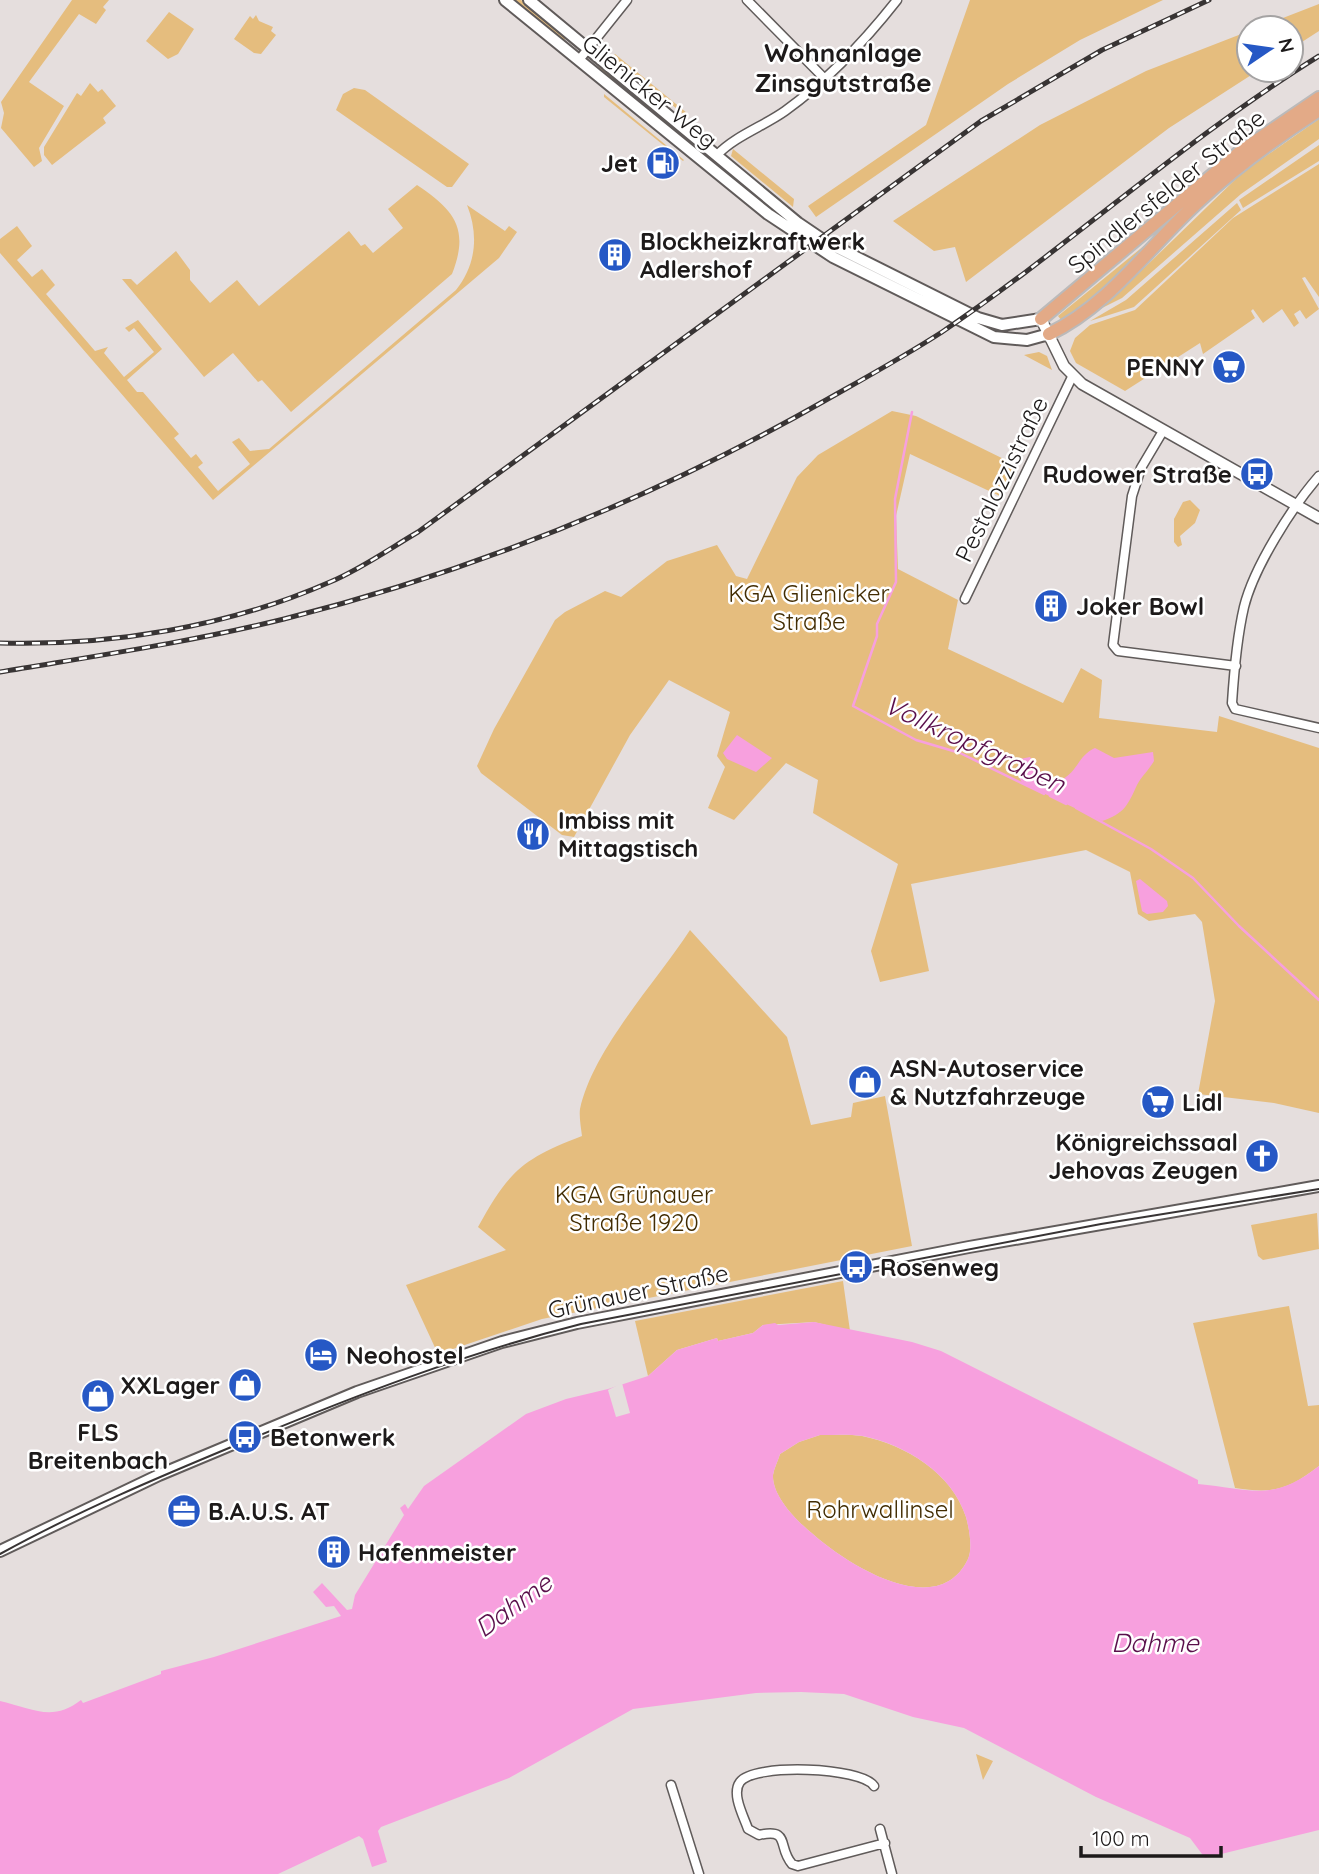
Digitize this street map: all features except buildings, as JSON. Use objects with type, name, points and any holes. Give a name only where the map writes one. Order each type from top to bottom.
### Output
[{"type":"highway","name":"Spindlersfelder Straße","points":[[1041,319],[1240,152],[1319,98]]},
{"type":"highway","name":"Spindlersfelder Straße","points":[[1049,334],[1081,314],[1121,279],[1199,200],[1247,159],[1319,110]]},
{"type":"main road","name":"Glienicker Weg","points":[[505,0],[768,214],[833,257],[994,337],[1027,340],[1049,334]]},
{"type":"main road","name":"Glienicker Weg","points":[[529,0],[798,223],[826,242],[978,318],[1002,325],[1041,319]]},
{"type":"main road","name":"Grünauer Straße","points":[[0,1551],[159,1475],[370,1387],[502,1342],[578,1323],[969,1247],[1319,1186]]},
{"type":"street","points":[[579,60],[627,0]]},
{"type":"street","points":[[747,0],[825,79]]},
{"type":"street","points":[[717,155],[777,117],[825,79],[862,43],[897,0]]},
{"type":"street","points":[[1041,319],[1072,377],[1319,518]]},
{"type":"street","name":"Pestalozzistraße","points":[[965,599],[1072,377]]},
{"type":"street","points":[[1163,430],[1141,468],[1132,496],[1113,645],[1118,651],[1236,666]]},
{"type":"street","points":[[1319,476],[1297,505],[1248,596],[1232,703],[1235,709],[1319,728]]},
{"type":"street","points":[[874,1786],[863,1776],[805,1770],[752,1775],[740,1782],[737,1789],[748,1829],[759,1835],[773,1832],[779,1835],[792,1864],[798,1866],[885,1843]]},
{"type":"street","points":[[671,1785],[699,1874]]},
{"type":"street","points":[[880,1829],[892,1874]]},
{"type":"green space","points":[[72,0],[109,0],[103,7],[106,10],[96,24],[79,14],[29,82],[64,106],[39,148],[42,161],[34,167],[1,128],[4,113],[1,102]]},
{"type":"green space","points":[[514,0],[521,0],[566,37],[564,40]]},
{"type":"green space","points":[[970,0],[1163,0],[1080,40],[1008,84],[816,217],[808,206],[926,125]]},
{"type":"green space","points":[[1319,4],[1319,31],[1305,40],[1305,14],[1293,14]]},
{"type":"green space","points":[[169,12],[194,29],[178,54],[168,59],[146,41]]},
{"type":"green space","points":[[256,15],[259,21],[273,27],[271,31],[276,35],[261,54],[254,53],[234,39],[250,16],[253,19]]},
{"type":"green space","points":[[1235,36],[1235,84],[1237,84],[1169,128],[966,282],[955,247],[934,251],[893,221],[1040,125],[1146,71]]},
{"type":"green space","points":[[615,54],[687,113],[685,115],[618,63],[612,58]]},
{"type":"green space","points":[[601,65],[697,144],[694,149],[598,69]]},
{"type":"green space","points":[[90,83],[98,92],[102,89],[116,106],[103,118],[106,123],[52,165],[44,155],[44,147],[77,93],[81,96]]},
{"type":"green space","points":[[354,88],[365,90],[469,164],[452,187],[447,187],[336,110],[343,94]]},
{"type":"green space","points":[[604,94],[684,160],[604,97]]},
{"type":"green space","points":[[1319,119],[1319,139],[1241,194],[1122,298],[1088,315],[1139,273],[1243,172]]},
{"type":"green space","points":[[1319,145],[1319,161],[1243,208],[1239,200]]},
{"type":"green space","points":[[733,149],[794,199],[793,207],[731,156]]},
{"type":"green space","points":[[703,150],[771,206],[769,208],[701,153]]},
{"type":"green space","points":[[1319,164],[1319,297],[1305,277],[1302,278],[1319,309],[1306,319],[1300,310],[1294,314],[1299,323],[1294,327],[1282,309],[1263,323],[1253,309],[1251,311],[1255,318],[1203,354],[1200,343],[1125,391],[1076,363],[1070,351],[1075,338],[1090,325],[1135,310],[1233,218]]},
{"type":"green space","points":[[417,185],[441,203],[459,232],[457,258],[452,274],[291,412],[262,380],[258,382],[233,353],[204,377],[122,279],[131,279],[137,285],[176,251],[190,270],[190,280],[210,303],[237,280],[259,306],[349,231],[361,246],[365,244],[373,253],[403,228],[388,209]]},
{"type":"green space","points":[[1237,203],[1241,210],[1134,307],[1090,321],[1126,300]]},
{"type":"green space","points":[[467,205],[505,231],[509,226],[517,232],[499,258],[213,500],[0,253],[0,239],[17,226],[32,246],[17,260],[32,277],[42,269],[55,285],[46,294],[95,351],[108,347],[104,353],[124,377],[154,352],[134,328],[129,332],[125,328],[138,320],[162,349],[127,380],[137,392],[143,392],[179,434],[174,438],[191,458],[196,454],[203,463],[198,467],[218,491],[250,464],[232,442],[239,438],[250,451],[269,449],[456,290],[468,270],[474,249],[473,227]]},
{"type":"green space","points":[[1156,236],[1114,279],[1062,321],[1058,316]]},
{"type":"green space","points":[[1039,352],[1047,356],[1052,370],[1024,355]]},
{"type":"green space","name":"KGA Glienicker Straße","points":[[892,411],[916,416],[1016,465],[1002,497],[910,454],[896,516],[898,569],[958,600],[948,649],[1063,703],[1081,668],[1102,680],[1099,718],[1217,732],[1219,716],[1319,748],[1319,1113],[1274,1103],[1198,1094],[1215,1001],[1202,922],[1195,914],[1149,921],[1138,914],[1130,872],[1086,850],[911,884],[929,971],[880,982],[871,951],[898,864],[813,813],[818,780],[786,763],[734,820],[708,808],[725,767],[717,756],[730,712],[669,680],[630,735],[574,837],[562,835],[481,773],[477,766],[494,729],[555,620],[605,591],[621,597],[667,561],[717,545],[736,576],[747,579],[797,477],[818,455]]},
{"type":"green space","points":[[1190,500],[1200,510],[1195,523],[1180,536],[1182,545],[1178,547],[1174,542],[1174,519],[1183,502]]},
{"type":"green space","name":"KGA Grünauer Straße 1920","points":[[690,930],[787,1037],[811,1125],[851,1117],[853,1103],[885,1096],[912,1246],[542,1319],[438,1354],[406,1285],[506,1250],[478,1227],[499,1192],[519,1169],[545,1152],[582,1136],[580,1109],[598,1063],[612,1039]]},
{"type":"green space","points":[[1317,1213],[1319,1249],[1263,1260],[1258,1256],[1251,1225]]},
{"type":"green space","name":"KGA Grünauer Straße 1920","points":[[843,1281],[850,1331],[814,1322],[763,1325],[753,1333],[718,1341],[717,1338],[677,1350],[648,1376],[635,1321]]},
{"type":"green space","points":[[1289,1306],[1308,1406],[1319,1405],[1319,1466],[1280,1488],[1235,1488],[1193,1323]]},
{"type":"green space","name":"Rohrwallinsel","points":[[820,1435],[857,1435],[879,1440],[911,1454],[939,1474],[959,1501],[969,1532],[968,1559],[954,1577],[936,1586],[915,1587],[892,1582],[848,1560],[794,1516],[777,1492],[774,1470],[780,1454],[799,1442]]},
{"type":"green space","points":[[976,1754],[993,1761],[983,1780]]},
{"type":"water","points":[[737,735],[772,758],[756,772],[727,759],[723,753]]},
{"type":"water","points":[[1095,748],[1114,758],[1153,752],[1154,761],[1124,808],[1102,821],[1022,783],[1016,771],[1020,759],[1030,757],[1043,775],[1059,781],[1070,774],[1084,755]]},
{"type":"water","points":[[1140,879],[1167,901],[1168,906],[1163,912],[1147,914],[1142,911],[1136,881]]},
{"type":"water","name":"Dahme","points":[[814,1322],[912,1342],[941,1351],[1198,1480],[1198,1484],[1261,1491],[1288,1485],[1319,1466],[1319,1830],[1205,1858],[1190,1838],[1096,1797],[964,1728],[913,1717],[844,1694],[756,1693],[633,1709],[509,1778],[381,1827],[378,1831],[387,1862],[372,1867],[363,1839],[359,1836],[278,1874],[0,1874],[0,1701],[42,1712],[61,1711],[81,1700],[83,1703],[161,1674],[161,1671],[341,1616],[334,1606],[326,1607],[313,1592],[322,1583],[347,1610],[352,1609],[355,1595],[404,1515],[400,1508],[405,1504],[408,1509],[424,1486],[526,1414],[566,1399],[648,1376],[677,1350],[717,1338],[718,1341],[753,1333],[763,1325]],"holes":[[[820,1435],[863,1436],[879,1440],[911,1454],[939,1474],[959,1501],[969,1532],[968,1559],[954,1577],[936,1586],[915,1587],[892,1582],[848,1560],[794,1516],[781,1500],[773,1475],[780,1454],[799,1442]]]},
{"type":"pier","points":[[622,1383],[630,1413],[616,1417],[608,1390]]},
{"type":"waterway","name":"Vollkropfgraben","points":[[912,412],[895,499],[896,582],[877,624],[877,636],[853,706],[916,740],[960,753],[1044,794]]},
{"type":"waterway","name":"Vollkropfgraben","points":[[1050,796],[1066,804]]},
{"type":"waterway","name":"Vollkropfgraben","points":[[1076,808],[1151,849],[1193,878],[1239,926],[1319,1000]]},
{"type":"tram line","points":[[0,1554],[119,1495],[283,1426],[409,1377],[537,1336],[581,1324],[1101,1224],[1319,1189]]},
{"type":"railway","points":[[0,643],[84,641],[168,631],[251,611],[291,598],[353,571],[418,532],[981,121],[1102,50],[1209,0]]},
{"type":"railway","points":[[0,672],[214,635],[355,600],[495,554],[630,499],[762,435],[942,332],[1037,264],[1222,121],[1319,56]]},
{"type":"place","name":"Jet","points":[[663,163]]},
{"type":"place","name":"Blockheizkraftwerk Adlershof","points":[[615,255]]},
{"type":"place","name":"PENNY","points":[[1229,367]]},
{"type":"place","name":"Rudower Straße","points":[[1257,474]]},
{"type":"place","name":"Joker Bowl","points":[[1051,606]]},
{"type":"place","name":"Imbiss mit Mittagstisch","points":[[533,834]]},
{"type":"place","name":"ASN-Autoservice & Nutzfahrzeuge","points":[[865,1082]]},
{"type":"place","name":"Lidl","points":[[1158,1102]]},
{"type":"place","name":"Königreichssaal Jehovas Zeugen","points":[[1262,1156]]},
{"type":"place","name":"Rosenweg","points":[[856,1267]]},
{"type":"place","name":"Neohostel","points":[[321,1355]]},
{"type":"place","name":"XXLager","points":[[245,1385]]},
{"type":"place","name":"FLS Breitenbach","points":[[98,1396]]},
{"type":"place","name":"Betonwerk","points":[[245,1437]]},
{"type":"place","name":"B.A.U.S. AT","points":[[184,1511]]},
{"type":"place","name":"Hafenmeister","points":[[334,1552]]},
{"type":"district","name":"Wohnanlage Zinsgutstraße","points":[[843,67]]}]
